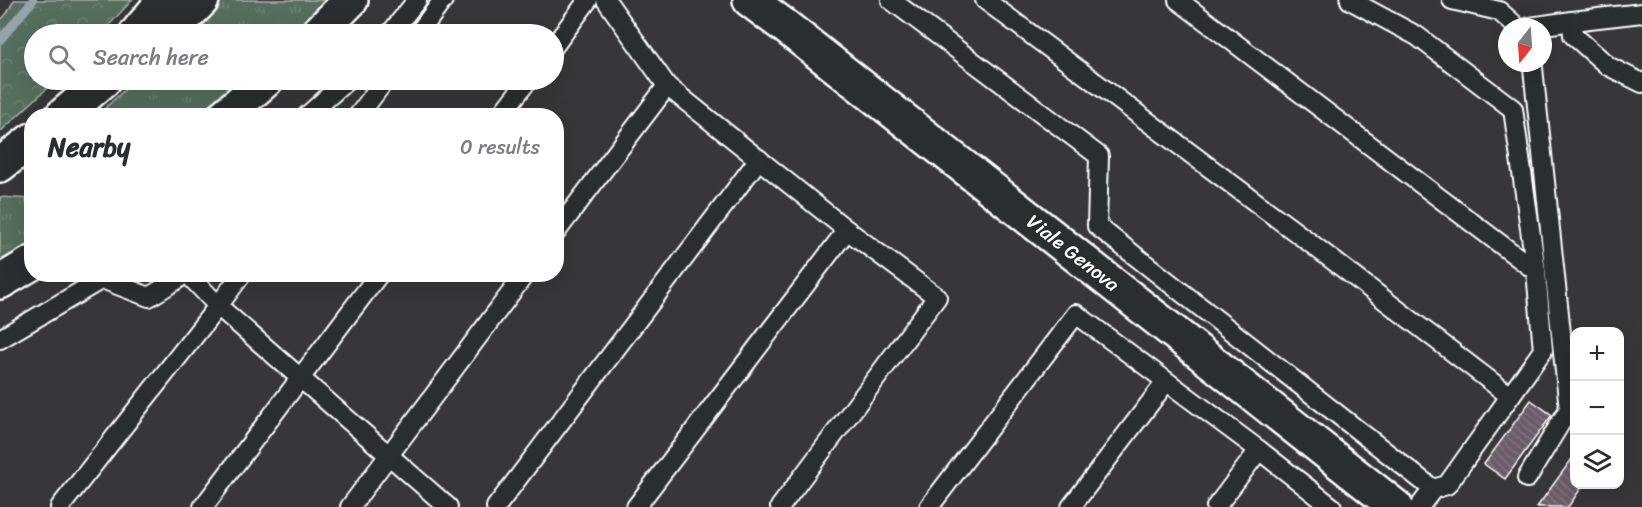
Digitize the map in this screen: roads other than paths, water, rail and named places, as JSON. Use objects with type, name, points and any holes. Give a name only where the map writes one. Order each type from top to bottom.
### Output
[{"type":"street","points":[[144,24],[164,0]]},
{"type":"street","points":[[178,24],[202,0]]},
{"type":"street","points":[[327,24],[351,0]]},
{"type":"street","name":"Viale Genova","points":[[750,0],[1396,507]]},
{"type":"street","points":[[71,108],[92,90]]},
{"type":"street","points":[[233,108],[254,90]]},
{"type":"street","points":[[0,165],[24,146]]},
{"type":"street","points":[[0,282],[24,268]]},
{"type":"lane","points":[[398,24],[417,0]]},
{"type":"lane","points":[[425,24],[443,0]]},
{"type":"lane","points":[[564,32],[588,0]]},
{"type":"lane","points":[[606,0],[667,86],[847,230],[937,297],[780,507]]},
{"type":"lane","points":[[891,0],[1099,156],[1097,226],[1433,489]]},
{"type":"lane","points":[[985,0],[1309,242],[1510,396]]},
{"type":"lane","points":[[1178,0],[1536,271]]},
{"type":"lane","points":[[1350,0],[1417,36],[1513,109],[1536,271],[1543,350],[1447,485],[1433,489],[1420,506]]},
{"type":"lane","points":[[1452,0],[1499,11],[1507,18]]},
{"type":"lane","points":[[1552,24],[1642,13]]},
{"type":"lane","points":[[1572,21],[1573,35],[1608,66],[1642,83]]},
{"type":"lane","points":[[1527,478],[1569,409],[1532,72]]},
{"type":"lane","points":[[564,221],[667,86]]},
{"type":"lane","points":[[316,108],[336,90]]},
{"type":"lane","points":[[364,108],[378,90]]},
{"type":"lane","points":[[507,108],[520,90]]},
{"type":"lane","points":[[496,507],[759,159]]},
{"type":"lane","points":[[636,507],[847,230]]},
{"type":"lane","points":[[0,339],[97,282]]},
{"type":"lane","points":[[110,282],[150,297],[173,282]]},
{"type":"lane","points":[[196,282],[218,306],[448,507]]},
{"type":"lane","points":[[60,507],[236,282]]},
{"type":"lane","points":[[203,507],[373,282]]},
{"type":"lane","points":[[350,507],[519,282]]},
{"type":"lane","points":[[929,507],[1076,314],[1332,507]]},
{"type":"lane","points":[[1071,507],[1166,382]]},
{"type":"lane","points":[[1216,507],[1259,450]]},
{"type":"waterway","points":[[0,40],[33,0]]}]
